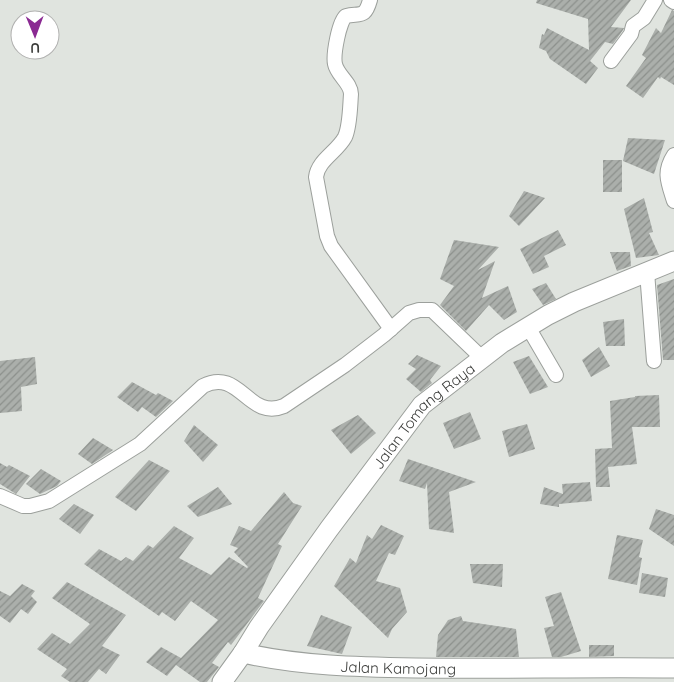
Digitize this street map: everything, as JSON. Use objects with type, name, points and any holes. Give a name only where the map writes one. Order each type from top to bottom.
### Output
[{"type":"main road","name":"Jalan Tomang Raya","points":[[222,682],[243,654],[259,627],[408,421],[422,405],[502,343],[528,327],[574,302],[674,261]]},
{"type":"main road","name":"Jalan Kamojang","points":[[243,654],[275,660],[342,666],[492,669],[674,668]]},
{"type":"street","points":[[370,0],[365,13],[346,16],[340,24],[334,62],[336,69],[351,90],[347,130],[342,140],[320,166],[316,177],[327,236],[331,246],[391,329]]},
{"type":"street","points":[[611,61],[631,34],[633,26],[644,18],[655,0]]},
{"type":"street","points":[[670,0],[674,2]]},
{"type":"street","points":[[674,155],[668,165],[667,177],[674,201]]},
{"type":"street","points":[[647,272],[654,360]]},
{"type":"street","points":[[0,496],[23,506],[49,501],[140,444],[203,386],[214,381],[227,382],[262,408],[274,409],[284,406],[345,365],[409,313],[418,310],[432,310],[482,358]]},
{"type":"street","points":[[528,327],[556,375]]},
{"type":"building","points":[[537,0],[631,0],[611,27],[624,28],[623,30],[613,44],[605,42],[590,61],[598,68],[586,84],[550,59],[546,51],[539,48],[542,34],[544,35],[547,28],[589,50],[588,19],[536,3]]},
{"type":"building","points":[[672,10],[674,11],[674,85],[658,77],[643,98],[626,86],[646,58],[642,55],[656,28],[661,33]]},
{"type":"building","points":[[628,138],[665,140],[654,174],[623,161]]},
{"type":"building","points":[[603,160],[622,160],[622,192],[603,192]]},
{"type":"building","points":[[524,191],[545,198],[519,226],[509,216]]},
{"type":"building","points":[[644,198],[653,232],[649,233],[659,255],[636,258],[624,209]]},
{"type":"building","points":[[558,230],[566,245],[544,256],[549,267],[533,274],[520,249]]},
{"type":"building","points":[[454,240],[499,247],[478,270],[495,261],[482,298],[508,286],[517,312],[504,320],[489,305],[466,331],[440,305],[454,286],[440,279]]},
{"type":"building","points":[[610,252],[630,252],[631,266],[617,271]]},
{"type":"building","points":[[674,279],[674,360],[663,360],[657,285]]},
{"type":"building","points":[[546,283],[556,299],[543,305],[532,289]]},
{"type":"building","points":[[624,319],[625,346],[606,346],[603,322]]},
{"type":"building","points":[[599,347],[610,366],[591,377],[582,360]]},
{"type":"building","points":[[417,355],[441,366],[430,380],[432,383],[421,392],[406,379],[416,369],[408,364]]},
{"type":"building","points":[[529,356],[548,387],[530,394],[513,362]]},
{"type":"building","points":[[35,357],[37,384],[21,387],[22,411],[0,413],[0,361]]},
{"type":"building","points":[[132,382],[156,395],[158,393],[173,401],[156,417],[142,407],[138,412],[117,397]]},
{"type":"building","points":[[659,395],[660,427],[632,427],[637,464],[608,467],[610,487],[596,487],[595,449],[612,448],[610,401],[635,396]]},
{"type":"building","points":[[470,412],[481,439],[454,449],[443,423]]},
{"type":"building","points":[[358,415],[376,433],[351,454],[331,430]]},
{"type":"building","points":[[527,424],[535,449],[509,457],[502,431]]},
{"type":"building","points":[[194,425],[218,445],[203,462],[184,441]]},
{"type":"building","points":[[93,438],[113,450],[92,464],[78,454]]},
{"type":"building","points":[[408,459],[476,482],[449,492],[454,533],[429,529],[427,483],[425,489],[399,481]]},
{"type":"building","points":[[149,460],[170,471],[136,511],[115,497]]},
{"type":"building","points":[[0,463],[7,467],[9,465],[30,476],[16,494],[0,484]]},
{"type":"building","points":[[41,469],[61,481],[57,486],[40,494],[26,484]]},
{"type":"building","points":[[590,482],[592,501],[559,504],[559,507],[540,504],[544,487],[563,494],[562,484]]},
{"type":"building","points":[[218,487],[232,504],[198,517],[187,506]]},
{"type":"building","points":[[284,492],[293,503],[302,506],[278,544],[282,546],[258,598],[264,601],[231,645],[228,642],[212,663],[219,667],[207,682],[200,682],[176,665],[167,676],[146,662],[161,647],[181,658],[218,620],[191,601],[175,621],[162,612],[159,616],[84,564],[99,549],[121,561],[126,557],[133,561],[148,545],[153,548],[174,526],[194,538],[179,558],[211,575],[229,557],[247,568],[234,552],[238,548],[230,545],[239,526],[251,531]]},
{"type":"building","points":[[74,504],[94,515],[80,534],[59,519]]},
{"type":"building","points":[[656,509],[674,515],[674,546],[649,529]]},
{"type":"building","points":[[381,525],[404,536],[395,555],[389,553],[376,581],[400,588],[407,612],[392,629],[388,638],[334,586],[350,558],[356,563],[367,535],[372,539]]},
{"type":"building","points":[[617,535],[643,540],[639,557],[642,558],[637,585],[608,579]]},
{"type":"building","points":[[470,564],[503,564],[502,587],[473,583]]},
{"type":"building","points":[[642,573],[668,578],[665,597],[639,593]]},
{"type":"building","points":[[67,582],[126,615],[102,646],[120,655],[106,674],[99,669],[88,682],[70,682],[61,676],[67,669],[37,649],[52,633],[70,644],[90,624],[52,598]]},
{"type":"building","points":[[22,584],[35,591],[31,596],[37,602],[28,614],[21,609],[10,623],[0,616],[0,591],[10,596]]},
{"type":"building","points":[[561,592],[581,651],[561,657],[552,657],[544,628],[554,626],[545,597]]},
{"type":"building","points":[[321,615],[352,627],[342,654],[307,646]]},
{"type":"building","points":[[461,616],[463,621],[516,629],[519,657],[436,657],[438,635],[448,620]]},
{"type":"building","points":[[589,645],[614,645],[614,656],[589,657]]}]
